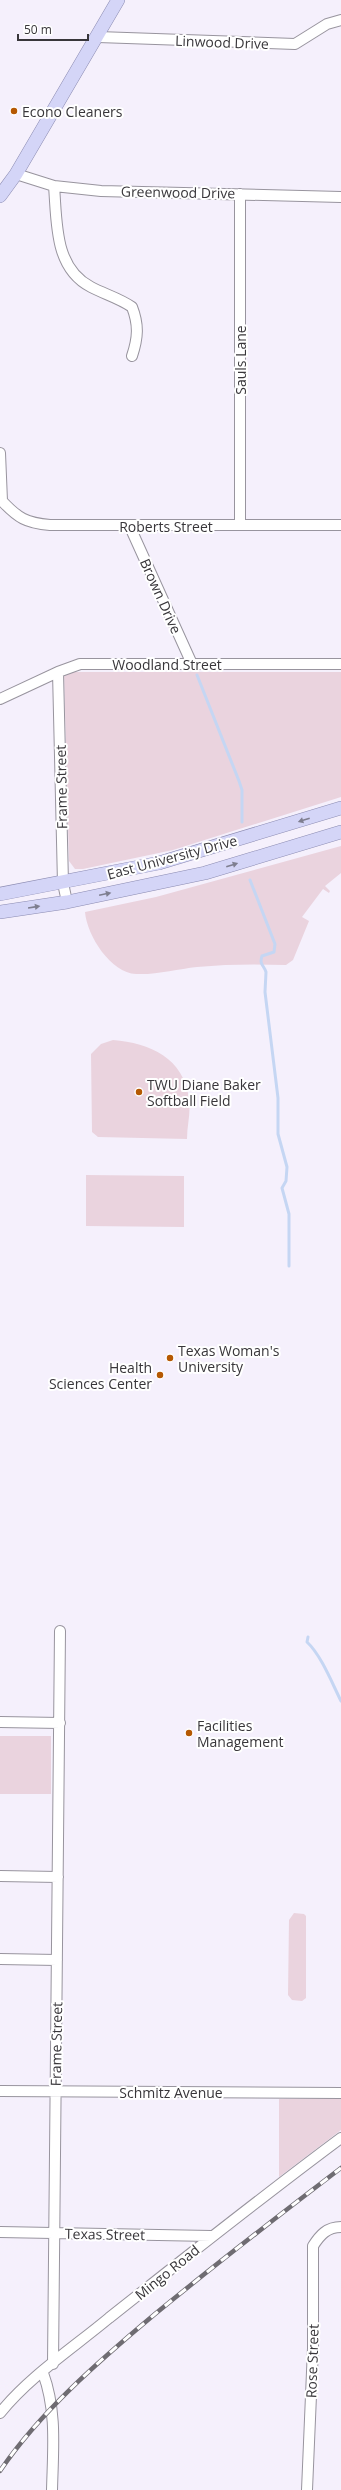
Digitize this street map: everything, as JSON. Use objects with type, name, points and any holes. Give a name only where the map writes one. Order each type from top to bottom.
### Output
[{"type":"main road","points":[[0,196],[16,174],[98,37],[118,0]]},
{"type":"main road","name":"East University Drive","points":[[0,894],[63,883],[159,863],[341,808]]},
{"type":"main road","name":"East University Drive","points":[[0,912],[67,902],[205,873],[341,832]]},
{"type":"street","name":"Linwood Drive","points":[[98,37],[295,44],[326,24],[341,20]]},
{"type":"street","name":"Greenwood Drive","points":[[16,174],[54,186],[101,191],[341,197]]},
{"type":"street","points":[[54,186],[58,235],[68,268],[76,278],[124,301],[132,308],[136,317],[138,339],[132,356]]},
{"type":"street","name":"Sauls Lane","points":[[240,194],[240,526]]},
{"type":"street","points":[[0,453],[1,502]]},
{"type":"street","name":"Roberts Street","points":[[1,502],[16,516],[37,524],[130,527],[341,526]]},
{"type":"street","name":"Brown Drive","points":[[130,527],[192,664]]},
{"type":"street","name":"Woodland Street","points":[[0,699],[58,672],[80,664],[341,664]]},
{"type":"street","name":"Frame Street","points":[[58,672],[63,883],[67,902]]},
{"type":"street","name":"Frame Street","points":[[53,2364],[60,1630]]},
{"type":"street","points":[[0,1722],[60,1723]]},
{"type":"street","points":[[0,1876],[58,1877]]},
{"type":"street","points":[[0,1958],[57,1960]]},
{"type":"street","name":"Schmitz Avenue","points":[[0,2091],[341,2093]]},
{"type":"street","name":"Mingo Road","points":[[0,2413],[13,2397],[42,2372],[211,2236],[341,2138]]},
{"type":"street","name":"Rose Street","points":[[307,2490],[313,2348],[313,2246],[321,2233],[335,2227],[341,2227]]},
{"type":"street","name":"Texas Street","points":[[0,2232],[211,2236]]},
{"type":"street","points":[[42,2372],[50,2394],[54,2416],[52,2490]]},
{"type":"shaded area","points":[[64,672],[341,672],[341,797],[173,850],[83,869],[75,869],[69,861]]},
{"type":"shaded area","points":[[341,846],[341,873],[325,886],[330,891],[329,893],[323,889],[302,917],[309,921],[293,960],[286,965],[219,965],[159,973],[136,974],[127,972],[109,960],[95,942],[90,932],[85,912],[156,897]]},
{"type":"shaded area","name":"TWU Diane Baker Softball Field","points":[[113,1040],[152,1049],[173,1063],[186,1085],[189,1099],[190,1109],[187,1139],[98,1137],[92,1132],[91,1054],[101,1044]]},
{"type":"shaded area","points":[[86,1175],[184,1176],[184,1227],[86,1226]]},
{"type":"shaded area","points":[[0,1736],[51,1736],[51,1794],[0,1794]]},
{"type":"shaded area","points":[[294,1913],[304,1914],[306,1916],[306,1998],[302,2001],[292,2000],[288,1995],[289,1920]]},
{"type":"shaded area","points":[[341,2098],[341,2130],[279,2177],[279,2099]]},
{"type":"waterway","points":[[197,675],[242,790],[242,822]]},
{"type":"waterway","points":[[250,880],[275,944],[274,952],[262,956],[261,961],[266,972],[265,992],[278,1098],[278,1134],[287,1167],[286,1181],[282,1188],[289,1214],[289,1266]]},
{"type":"waterway","points":[[308,1637],[307,1642],[322,1662],[341,1701]]},
{"type":"railway","points":[[0,2471],[33,2428],[92,2368],[201,2277],[341,2168]]},
{"type":"place","name":"Econo Cleaners","points":[[14,111]]},
{"type":"place","name":"TWU Diane Baker Softball Field","points":[[139,1092]]},
{"type":"place","name":"Texas Woman's University","points":[[170,1358]]},
{"type":"place","name":"Health Sciences Center","points":[[160,1375]]},
{"type":"place","name":"Facilities Management","points":[[189,1733]]}]
